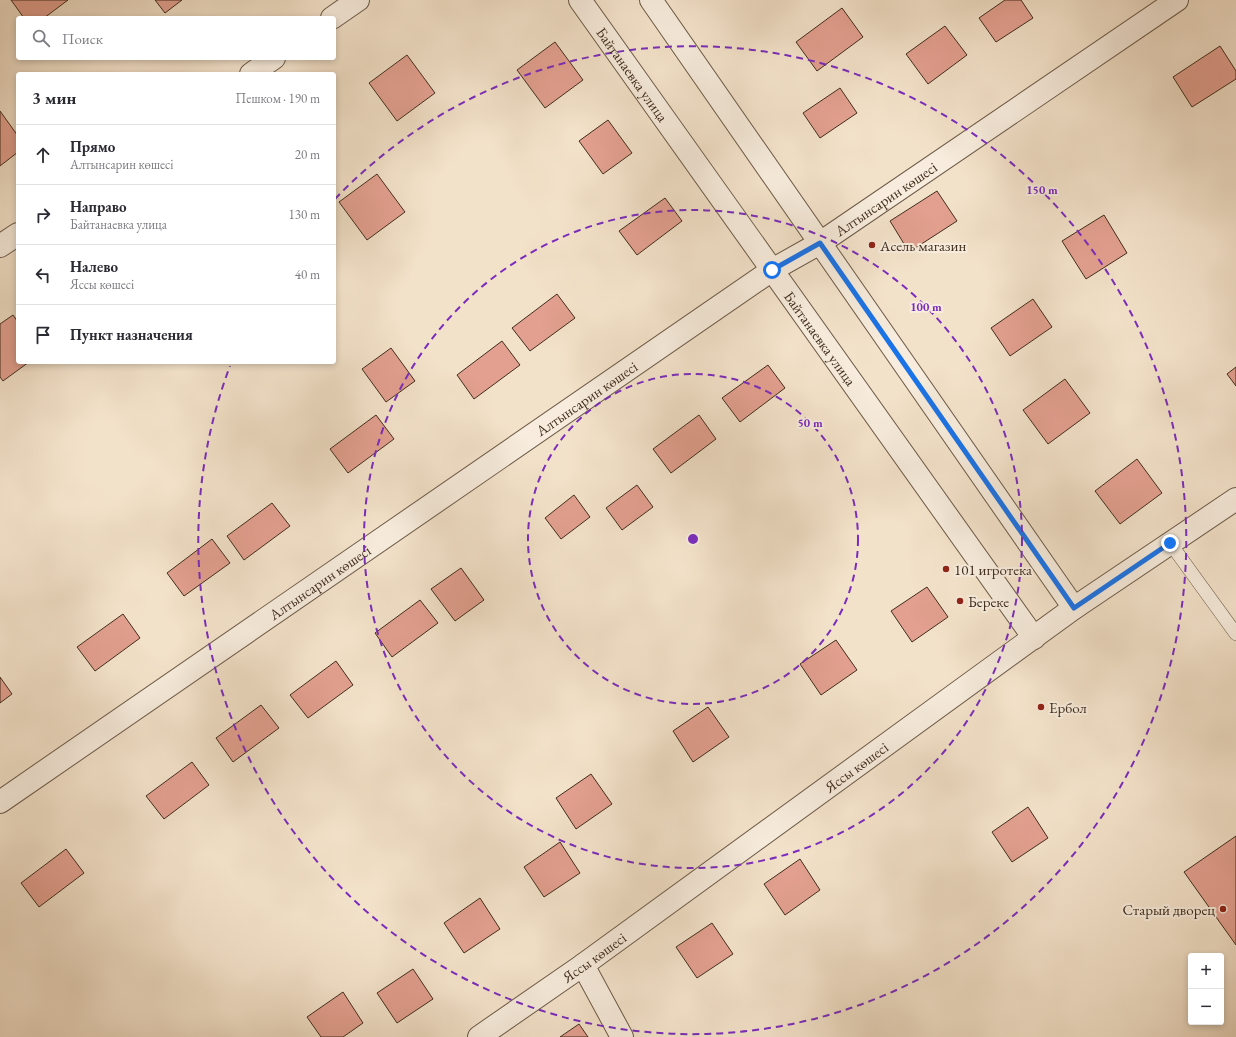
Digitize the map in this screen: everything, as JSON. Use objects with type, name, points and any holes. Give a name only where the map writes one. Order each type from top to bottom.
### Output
[{"type":"street","points":[[335,16],[358,0]]},
{"type":"street","name":"Байтанаевка улица","points":[[580,0],[1034,638]]},
{"type":"street","points":[[651,0],[1074,608]]},
{"type":"street","name":"Алтынсарин көшесі","points":[[0,802],[772,270],[820,243],[1177,0]]},
{"type":"street","points":[[253,72],[271,60]]},
{"type":"street","points":[[0,246],[16,235]]},
{"type":"street","name":"Яссы көшесі","points":[[479,1037],[583,965],[1074,608],[1236,499]]},
{"type":"street","points":[[583,965],[622,1037]]},
{"type":"lane","points":[[1170,543],[1236,634]]},
{"type":"building","points":[[11,0],[68,0],[47,16],[23,16]]},
{"type":"building","points":[[155,0],[182,0],[165,13]]},
{"type":"building","points":[[1005,0],[1021,0],[1033,18],[996,42],[979,18]]},
{"type":"building","points":[[842,8],[863,37],[817,71],[796,42]]},
{"type":"building","points":[[945,26],[967,55],[928,84],[906,54]]},
{"type":"building","points":[[555,42],[583,80],[545,108],[517,70]]},
{"type":"building","points":[[1220,46],[1236,71],[1236,79],[1192,107],[1173,77]]},
{"type":"building","points":[[407,55],[435,93],[397,121],[369,83]]},
{"type":"building","points":[[840,88],[857,113],[820,138],[803,113]]},
{"type":"building","points":[[0,111],[16,133],[16,154],[0,166]]},
{"type":"building","points":[[608,120],[632,153],[603,174],[579,141]]},
{"type":"building","points":[[377,174],[405,212],[367,240],[339,202]]},
{"type":"building","points":[[937,191],[957,221],[909,252],[890,221]]},
{"type":"building","points":[[665,198],[682,221],[637,255],[619,231]]},
{"type":"building","points":[[1104,215],[1127,253],[1086,279],[1062,241]]},
{"type":"building","points":[[557,294],[575,318],[530,351],[512,328]]},
{"type":"building","points":[[1033,299],[1052,327],[1010,356],[991,328]]},
{"type":"building","points":[[13,315],[16,319],[16,364],[26,364],[3,381],[0,377],[0,324]]},
{"type":"building","points":[[502,341],[520,365],[474,399],[457,375]]},
{"type":"building","points":[[391,348],[415,381],[386,402],[362,369]]},
{"type":"building","points":[[768,365],[785,388],[740,422],[722,398]]},
{"type":"building","points":[[1236,367],[1236,386],[1227,374]]},
{"type":"building","points":[[1065,379],[1090,413],[1048,444],[1023,410]]},
{"type":"building","points":[[376,415],[394,439],[348,473],[330,449]]},
{"type":"building","points":[[699,415],[716,439],[671,473],[653,449]]},
{"type":"building","points":[[1137,459],[1162,493],[1120,524],[1095,491]]},
{"type":"building","points":[[637,485],[653,507],[622,530],[606,508]]},
{"type":"building","points":[[574,495],[590,517],[561,539],[545,518]]},
{"type":"building","points":[[272,503],[290,526],[244,560],[227,536]]},
{"type":"building","points":[[212,539],[230,563],[184,596],[167,573]]},
{"type":"building","points":[[461,568],[484,600],[455,621],[431,589]]},
{"type":"building","points":[[927,587],[948,617],[912,642],[891,611]]},
{"type":"building","points":[[420,600],[438,623],[392,657],[375,633]]},
{"type":"building","points":[[123,614],[140,638],[95,671],[77,647]]},
{"type":"building","points":[[836,640],[857,670],[821,695],[800,664]]},
{"type":"building","points":[[336,661],[353,685],[308,718],[290,695]]},
{"type":"building","points":[[0,677],[12,694],[0,703]]},
{"type":"building","points":[[261,705],[279,728],[233,762],[216,738]]},
{"type":"building","points":[[708,707],[729,737],[693,762],[673,731]]},
{"type":"building","points":[[192,762],[209,785],[164,819],[146,796]]},
{"type":"building","points":[[591,774],[612,804],[576,829],[556,798]]},
{"type":"building","points":[[1028,807],[1048,838],[1012,862],[992,832]]},
{"type":"building","name":"Старый дворец","points":[[1236,836],[1236,945],[1184,872]]},
{"type":"building","points":[[560,842],[580,873],[544,897],[524,867]]},
{"type":"building","points":[[66,849],[84,873],[39,907],[21,883]]},
{"type":"building","points":[[800,859],[820,890],[785,915],[764,884]]},
{"type":"building","points":[[480,898],[500,929],[464,953],[444,923]]},
{"type":"building","points":[[712,923],[733,954],[697,978],[676,947]]},
{"type":"building","points":[[413,969],[433,999],[397,1023],[377,993]]},
{"type":"building","points":[[343,992],[363,1023],[343,1037],[321,1037],[307,1017]]},
{"type":"building","points":[[579,1024],[588,1037],[560,1037]]},
{"type":"place","name":"Асель магазин","points":[[872,245]]},
{"type":"place","name":"101 игротека","points":[[946,569]]},
{"type":"place","name":"Береке","points":[[960,601]]},
{"type":"place","name":"Ербол","points":[[1041,707]]},
{"type":"place","name":"Старый дворец","points":[[1223,909]]},
{"type":"route","points":[[772,270],[820,243],[1074,608],[1170,543]]}]
